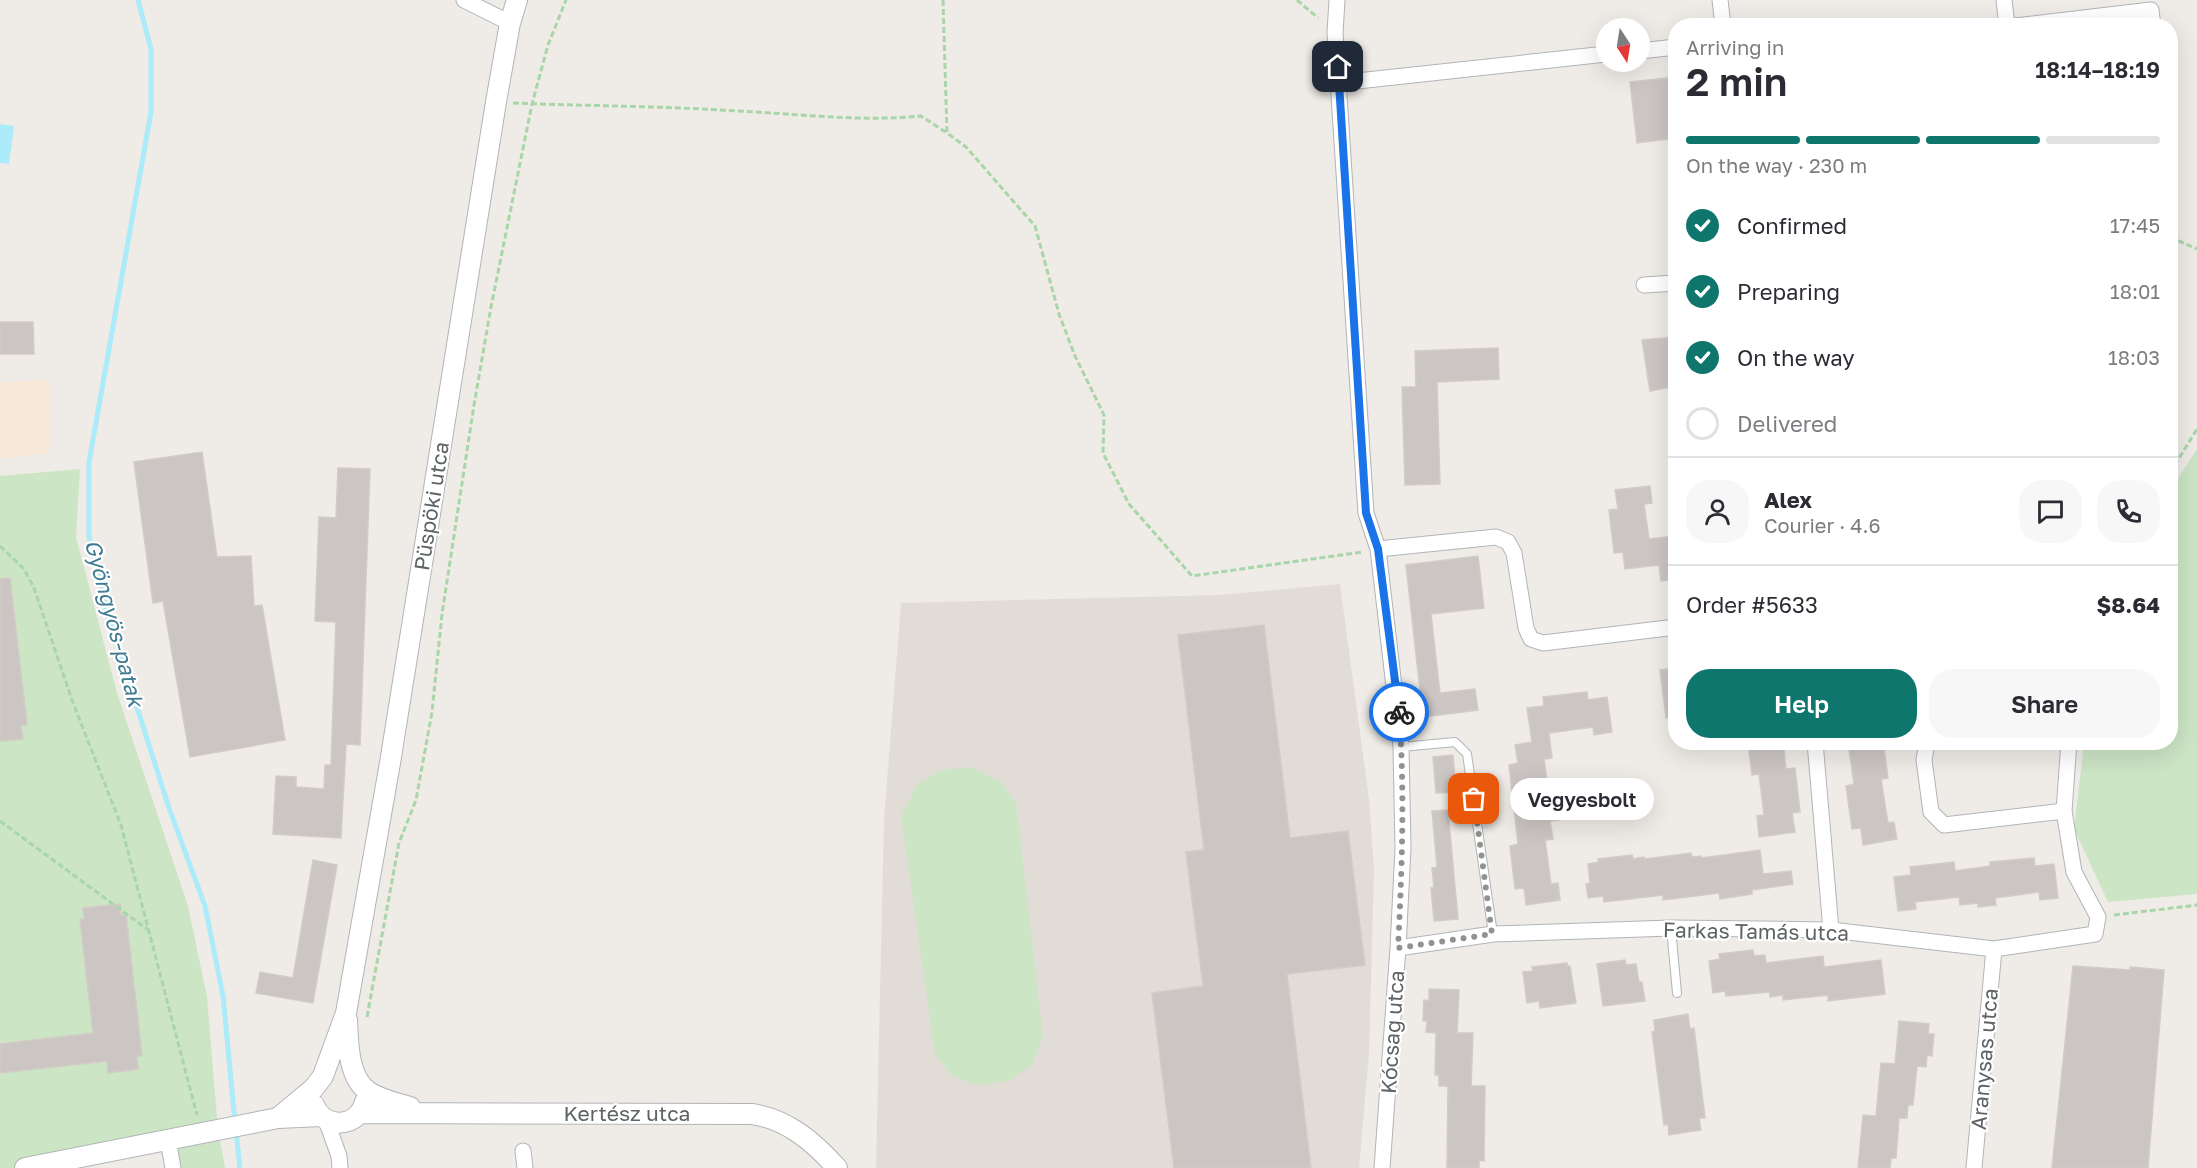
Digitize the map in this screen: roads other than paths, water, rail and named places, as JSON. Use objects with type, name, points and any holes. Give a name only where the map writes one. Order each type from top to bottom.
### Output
[{"type":"street","points":[[464,0],[510,23]]},
{"type":"street","name":"Püspöki utca","points":[[346,1013],[390,763],[496,102],[510,23],[517,0]]},
{"type":"street","name":"Kócsag utca","points":[[1337,0],[1335,33],[1366,513],[1378,549],[1401,747],[1403,848],[1382,1168]]},
{"type":"street","points":[[1720,0],[1722,18]]},
{"type":"street","points":[[2004,0],[2006,18]]},
{"type":"street","points":[[1650,50],[1668,48]]},
{"type":"street","points":[[1339,83],[1596,55]]},
{"type":"street","points":[[1644,285],[1668,284]]},
{"type":"street","points":[[1378,549],[1496,537],[1508,542],[1514,553],[1526,628],[1531,639],[1543,643],[1668,628]]},
{"type":"street","points":[[1816,750],[1831,930]]},
{"type":"street","points":[[1926,750],[1924,760],[1931,812],[1944,825],[2064,811],[2068,750]]},
{"type":"street","name":"Farkas Tamás utca","points":[[1398,948],[1492,934],[1671,928],[1831,930],[1994,949],[2095,934],[2098,917],[2074,872],[2064,811]]},
{"type":"street","name":"Aranysas utca","points":[[1974,1168],[1994,949]]},
{"type":"street","points":[[339,1162],[324,1118],[313,1103],[346,1013]]},
{"type":"street","points":[[339,1162],[344,1135],[366,1101],[350,1053],[346,1013]]},
{"type":"street","points":[[278,1118],[330,1072],[345,1071],[361,1082],[369,1092],[430,1113]]},
{"type":"street","name":"Kertész utca","points":[[355,1117],[430,1113],[752,1114],[767,1117],[795,1130],[816,1145],[837,1168]]},
{"type":"street","points":[[25,1168],[278,1118],[324,1118],[334,1123],[355,1117]]},
{"type":"street","points":[[168,1140],[173,1168]]},
{"type":"street","points":[[816,1145],[826,1168]]},
{"type":"street","points":[[522,1151],[525,1168]]},
{"type":"lane","points":[[1401,747],[1455,742],[1467,754],[1492,934]]},
{"type":"lane","points":[[1671,928],[1677,993]]},
{"type":"water","points":[[0,124],[14,126],[9,164],[0,163]]},
{"type":"waterway","name":"Gyöngyös-patak","points":[[138,0],[151,49],[151,112],[89,462],[89,536],[108,616],[169,808],[205,906],[223,996],[235,1122]]},
{"type":"waterway","name":"Gyöngyös-patak","points":[[236,1131],[240,1168]]},
{"type":"place","name":"Vegyesbolt","points":[[1474,799]]}]
